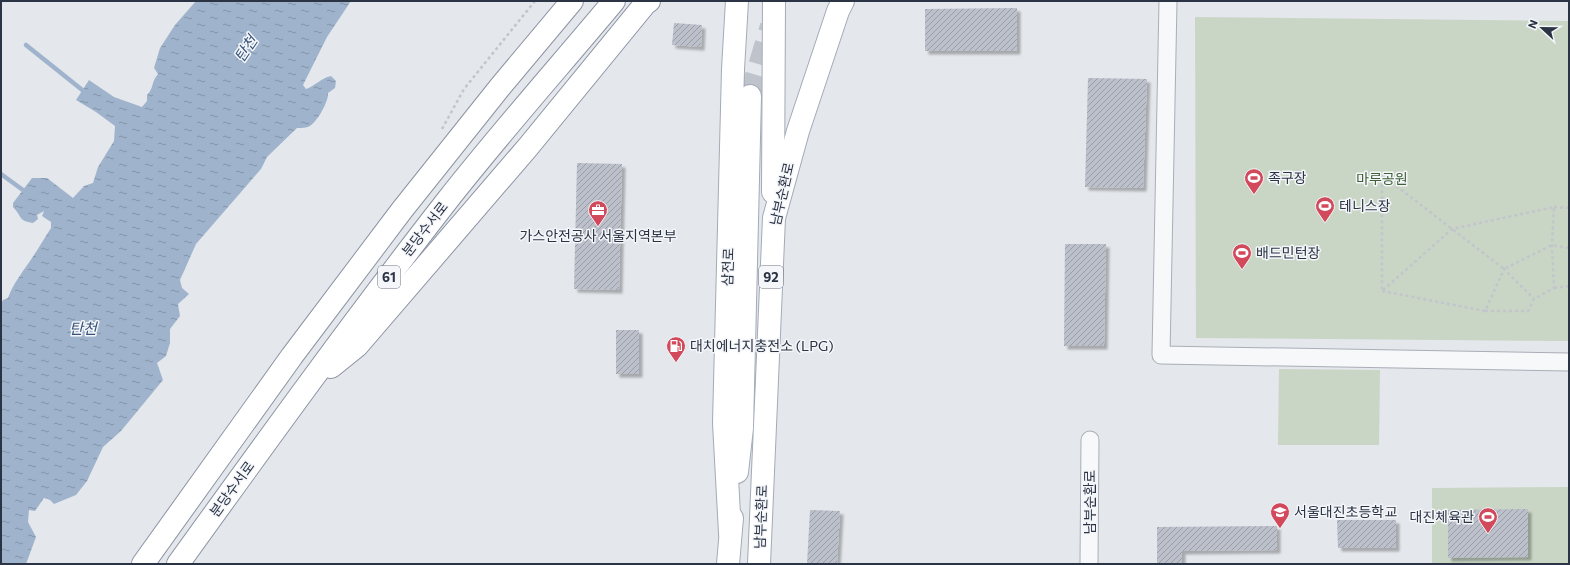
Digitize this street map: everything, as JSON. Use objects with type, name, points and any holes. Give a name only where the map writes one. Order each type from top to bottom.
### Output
[{"type":"main road","name":"분당수서로","points":[[143,564],[292,356],[402,210],[500,87],[572,1]]},
{"type":"main road","name":"분당수서로","points":[[178,564],[301,392],[469,174],[614,1]]},
{"type":"main road","points":[[301,392],[357,346],[528,147],[649,1]]},
{"type":"main road","name":"삼전로","points":[[730,533],[724,423],[733,69],[737,1]]},
{"type":"main road","points":[[774,1],[774,218]]},
{"type":"main road","name":"남부순환로","points":[[759,564],[774,218],[798,131],[838,11],[843,1]]},
{"type":"main road","name":"남부순환로","points":[[728,564],[742,428],[750,96]]},
{"type":"street","points":[[1168,1],[1161,355],[1569,362]]},
{"type":"street","name":"남부순환로","points":[[1089,564],[1090,440]]},
{"type":"path","points":[[1382,291],[1382,175],[1504,268],[1534,299]]},
{"type":"path","points":[[1554,207],[1552,245],[1554,288]]},
{"type":"path","points":[[1382,291],[1452,229],[1554,207],[1569,208]]},
{"type":"path","points":[[1485,311],[1504,268],[1552,245],[1569,248]]},
{"type":"path","points":[[1382,291],[1485,311],[1528,311],[1534,299],[1554,288],[1569,286]]},
{"type":"green space","name":"마루공원","points":[[1195,17],[1569,21],[1569,341],[1196,338]]},
{"type":"green space","points":[[1279,369],[1380,370],[1379,445],[1278,445]]},
{"type":"green space","points":[[1569,487],[1569,564],[1432,564],[1432,488]]},
{"type":"water","name":"탄천","points":[[196,1],[351,1],[327,37],[303,85],[306,89],[324,78],[331,76],[336,81],[335,88],[328,93],[325,106],[313,124],[307,127],[297,128],[267,157],[261,169],[196,244],[180,280],[182,288],[189,294],[178,304],[180,316],[170,329],[170,343],[166,356],[157,363],[163,380],[121,431],[103,447],[87,481],[76,495],[54,504],[50,500],[44,498],[35,511],[29,510],[28,522],[36,537],[26,564],[1,564],[1,304],[3,300],[8,298],[16,281],[51,228],[51,222],[42,216],[44,211],[37,215],[38,219],[33,223],[28,222],[21,218],[13,207],[13,203],[32,178],[47,178],[73,198],[84,186],[93,183],[98,167],[114,141],[115,126],[76,100],[89,80],[114,97],[142,107],[147,101],[147,95],[151,90],[154,80],[158,74],[154,68],[160,48],[175,25]]},
{"type":"building","points":[[1017,8],[1017,51],[925,51],[925,9]]},
{"type":"building","points":[[674,23],[702,25],[701,47],[672,45]]},
{"type":"building","points":[[1088,78],[1147,79],[1143,188],[1085,187]]},
{"type":"building","name":"가스안전공사 서울지역본부","points":[[577,163],[622,164],[619,290],[574,289]]},
{"type":"building","points":[[1065,244],[1106,244],[1104,346],[1064,346]]},
{"type":"building","points":[[616,330],[639,330],[639,374],[616,374]]},
{"type":"building","name":"대진체육관","points":[[1528,509],[1528,557],[1448,558],[1448,510]]},
{"type":"building","points":[[810,510],[840,511],[837,564],[807,564]]},
{"type":"building","points":[[1337,520],[1396,520],[1396,548],[1338,548]]},
{"type":"building","points":[[1277,526],[1277,550],[1182,551],[1182,564],[1157,564],[1157,527]]},
{"type":"waterway","points":[[26,45],[86,93]]},
{"type":"waterway","points":[[1,174],[27,193]]},
{"type":"tunnel","points":[[750,96],[771,26]]},
{"type":"place","name":"족구장","points":[[1254,195]]},
{"type":"place","name":"테니스장","points":[[1325,223]]},
{"type":"place","name":"가스안전공사 서울지역본부","points":[[598,227]]},
{"type":"place","name":"배드민턴장","points":[[1242,270]]},
{"type":"place","name":"대치에너지충전소 (LPG)","points":[[676,363]]},
{"type":"place","name":"서울대진초등학교","points":[[1280,529]]},
{"type":"place","name":"대진체육관","points":[[1488,534]]}]
